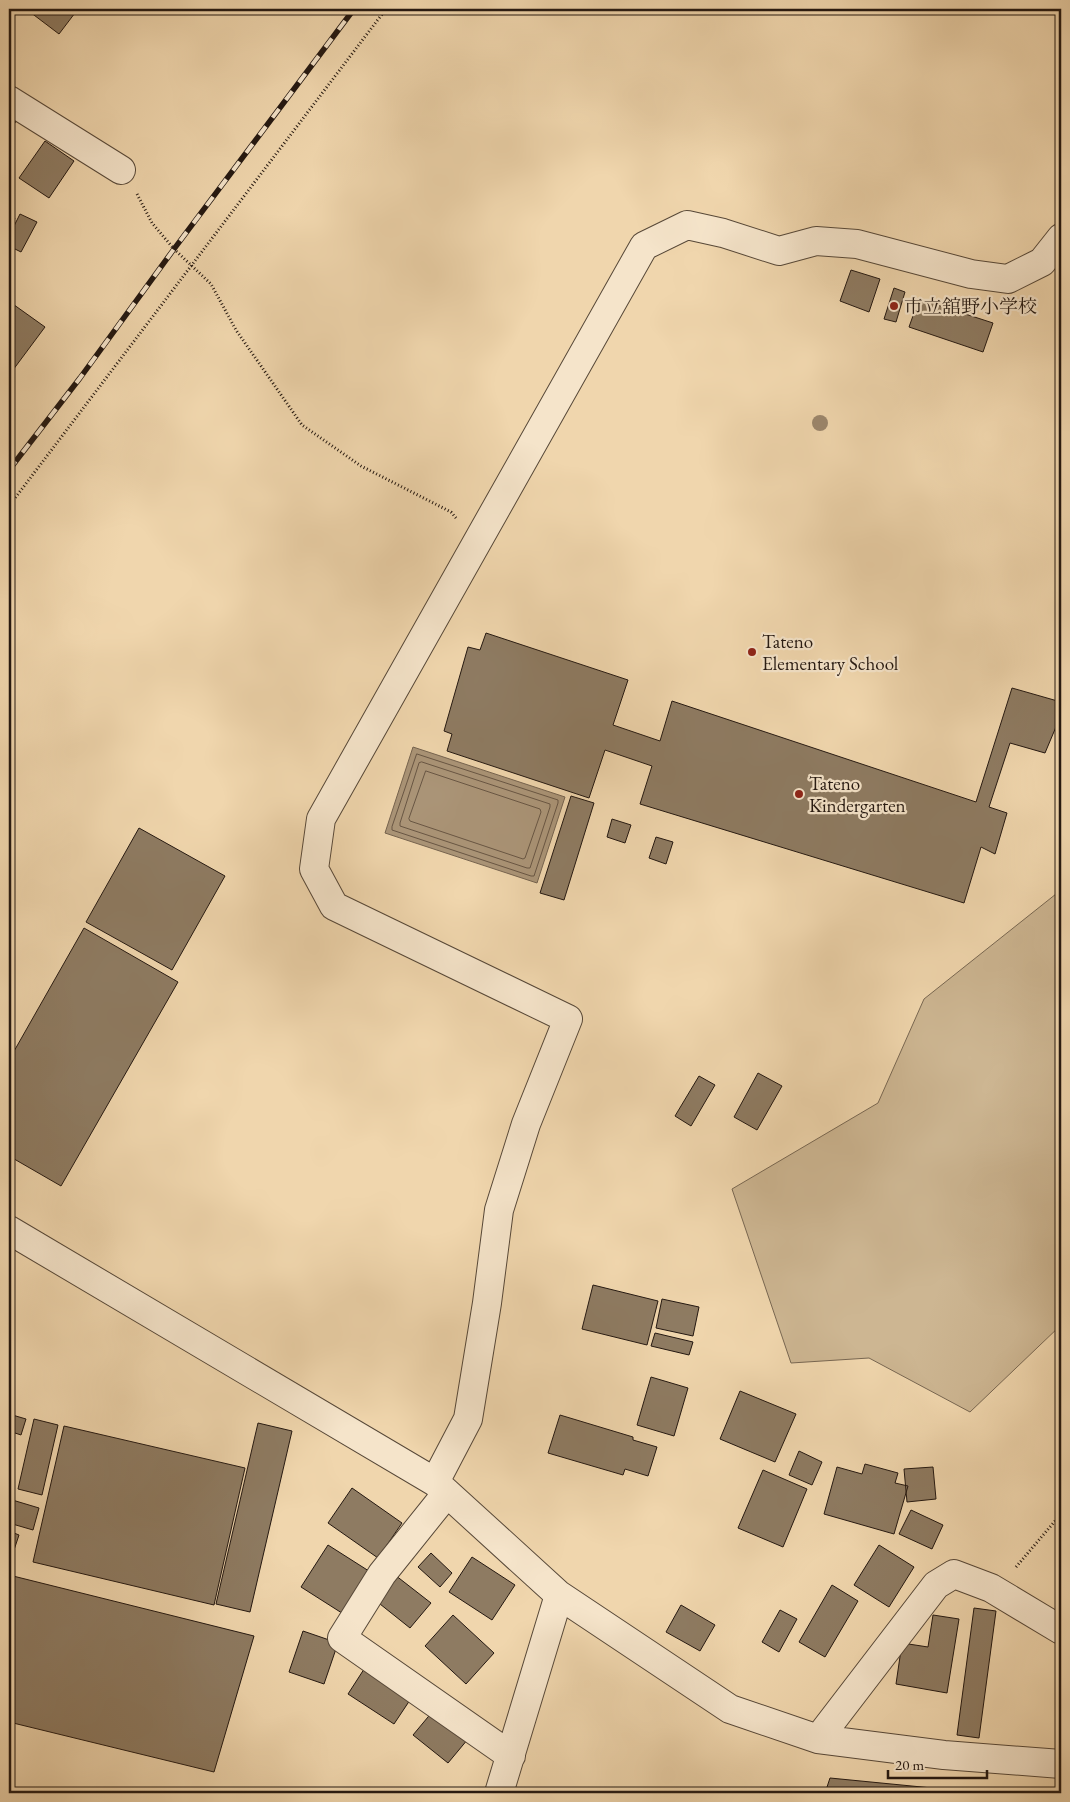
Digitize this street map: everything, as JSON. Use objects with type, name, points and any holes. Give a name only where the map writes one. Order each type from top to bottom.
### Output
[{"type":"street","points":[[9,100],[121,170]]},
{"type":"street","points":[[511,1756],[342,1638],[382,1574],[441,1487],[468,1419],[487,1303],[499,1210],[526,1124],[568,1019],[334,906],[314,869],[321,819],[644,246],[687,225],[779,251],[816,241],[857,244],[971,274],[1008,279],[1042,262],[1061,238]]},
{"type":"street","points":[[9,1230],[441,1487],[559,1595],[730,1709],[818,1739],[944,1755],[1061,1764]]},
{"type":"street","points":[[818,1739],[936,1585],[954,1574],[996,1591],[1061,1630]]},
{"type":"street","points":[[499,1793],[559,1595]]},
{"type":"path","points":[[9,506],[386,9]]},
{"type":"path","points":[[152,222],[174,249],[211,284],[236,330],[302,425],[361,466],[451,512],[476,541]]},
{"type":"path","points":[[996,1591],[1061,1514]]},
{"type":"shaded area","points":[[1061,890],[1061,1325],[970,1412],[869,1358],[791,1363],[732,1189],[878,1103],[924,999]]},
{"type":"water","points":[[413,747],[565,797],[537,883],[385,833]]},
{"type":"building","points":[[26,9],[78,9],[59,34]]},
{"type":"building","points":[[9,117],[16,121],[9,133]]},
{"type":"building","points":[[45,141],[74,161],[49,198],[19,178]]},
{"type":"building","points":[[20,214],[37,222],[21,252],[9,246],[9,236]]},
{"type":"building","points":[[9,215],[15,218],[9,230]]},
{"type":"building","points":[[851,270],[880,279],[869,312],[840,301]]},
{"type":"building","name":"市立舘野小学校","points":[[894,288],[905,292],[896,322],[884,319]]},
{"type":"building","points":[[919,299],[993,323],[983,352],[909,327]]},
{"type":"building","points":[[10,302],[45,327],[10,374],[9,304]]},
{"type":"building","points":[[486,633],[628,680],[613,725],[660,741],[672,701],[976,802],[1012,688],[1061,702],[1061,715],[1045,753],[1010,743],[989,807],[1007,813],[995,854],[981,847],[964,903],[640,804],[652,766],[605,750],[589,798],[447,751],[452,734],[444,731],[468,647],[480,650]]},
{"type":"building","points":[[571,796],[594,803],[564,900],[540,893]]},
{"type":"building","points":[[612,819],[631,825],[625,843],[607,837]]},
{"type":"building","points":[[139,828],[225,876],[172,970],[86,922]]},
{"type":"building","points":[[656,837],[673,842],[666,864],[649,858]]},
{"type":"building","points":[[84,928],[178,982],[61,1186],[9,1156],[9,1060]]},
{"type":"building","points":[[758,1073],[782,1086],[757,1130],[734,1117]]},
{"type":"building","points":[[699,1076],[715,1085],[691,1126],[675,1116]]},
{"type":"building","points":[[593,1285],[658,1301],[647,1345],[582,1329]]},
{"type":"building","points":[[662,1299],[699,1307],[693,1336],[656,1328]]},
{"type":"building","points":[[655,1333],[693,1342],[689,1355],[651,1346]]},
{"type":"building","points":[[651,1377],[688,1388],[674,1436],[637,1425]]},
{"type":"building","points":[[740,1391],[796,1414],[775,1462],[720,1439]]},
{"type":"building","points":[[9,1414],[26,1419],[21,1435],[9,1431]]},
{"type":"building","points":[[560,1415],[633,1437],[633,1440],[657,1447],[648,1476],[625,1469],[623,1475],[548,1453]]},
{"type":"building","points":[[34,1419],[58,1425],[42,1495],[18,1489]]},
{"type":"building","points":[[258,1423],[292,1431],[250,1612],[216,1604]]},
{"type":"building","points":[[64,1426],[245,1468],[214,1605],[33,1562]]},
{"type":"building","points":[[799,1451],[822,1462],[812,1485],[789,1475]]},
{"type":"building","points":[[865,1464],[898,1473],[895,1483],[908,1486],[894,1534],[824,1514],[837,1467],[862,1474]]},
{"type":"building","points":[[933,1467],[936,1499],[907,1502],[904,1469]]},
{"type":"building","points":[[763,1470],[807,1489],[783,1547],[738,1528]]},
{"type":"building","points":[[352,1488],[402,1523],[378,1558],[328,1523]]},
{"type":"building","points":[[9,1499],[39,1508],[33,1530],[9,1523]]},
{"type":"building","points":[[911,1510],[943,1525],[932,1549],[899,1534]]},
{"type":"building","points":[[9,1531],[19,1535],[10,1562],[9,1561]]},
{"type":"building","points":[[328,1545],[372,1573],[345,1615],[301,1587]]},
{"type":"building","points":[[879,1545],[914,1567],[889,1607],[854,1585]]},
{"type":"building","points":[[431,1553],[452,1573],[440,1587],[418,1567]]},
{"type":"building","points":[[472,1557],[515,1585],[492,1620],[449,1592]]},
{"type":"building","points":[[9,1575],[254,1636],[214,1772],[9,1722]]},
{"type":"building","points":[[395,1575],[431,1603],[410,1628],[375,1600]]},
{"type":"building","points":[[832,1585],[858,1601],[825,1657],[799,1642]]},
{"type":"building","points":[[681,1605],[715,1625],[700,1651],[666,1632]]},
{"type":"building","points":[[974,1608],[996,1611],[979,1738],[957,1735]]},
{"type":"building","points":[[780,1610],[797,1619],[779,1652],[762,1642]]},
{"type":"building","points":[[453,1615],[494,1653],[466,1684],[425,1646]]},
{"type":"building","points":[[933,1615],[959,1619],[947,1693],[896,1684],[902,1643],[928,1647]]},
{"type":"building","points":[[303,1631],[338,1643],[324,1684],[289,1672]]},
{"type":"building","points":[[368,1663],[414,1694],[394,1724],[348,1694]]},
{"type":"building","points":[[433,1711],[468,1739],[448,1763],[413,1735]]},
{"type":"building","points":[[830,1778],[983,1793],[825,1793]]},
{"type":"railway","points":[[9,470],[80,378],[354,9]]},
{"type":"place","name":"市立舘野小学校","points":[[894,306]]},
{"type":"place","name":"Tateno Elementary School","points":[[752,652]]},
{"type":"place","name":"Tateno Kindergarten","points":[[799,794]]}]
